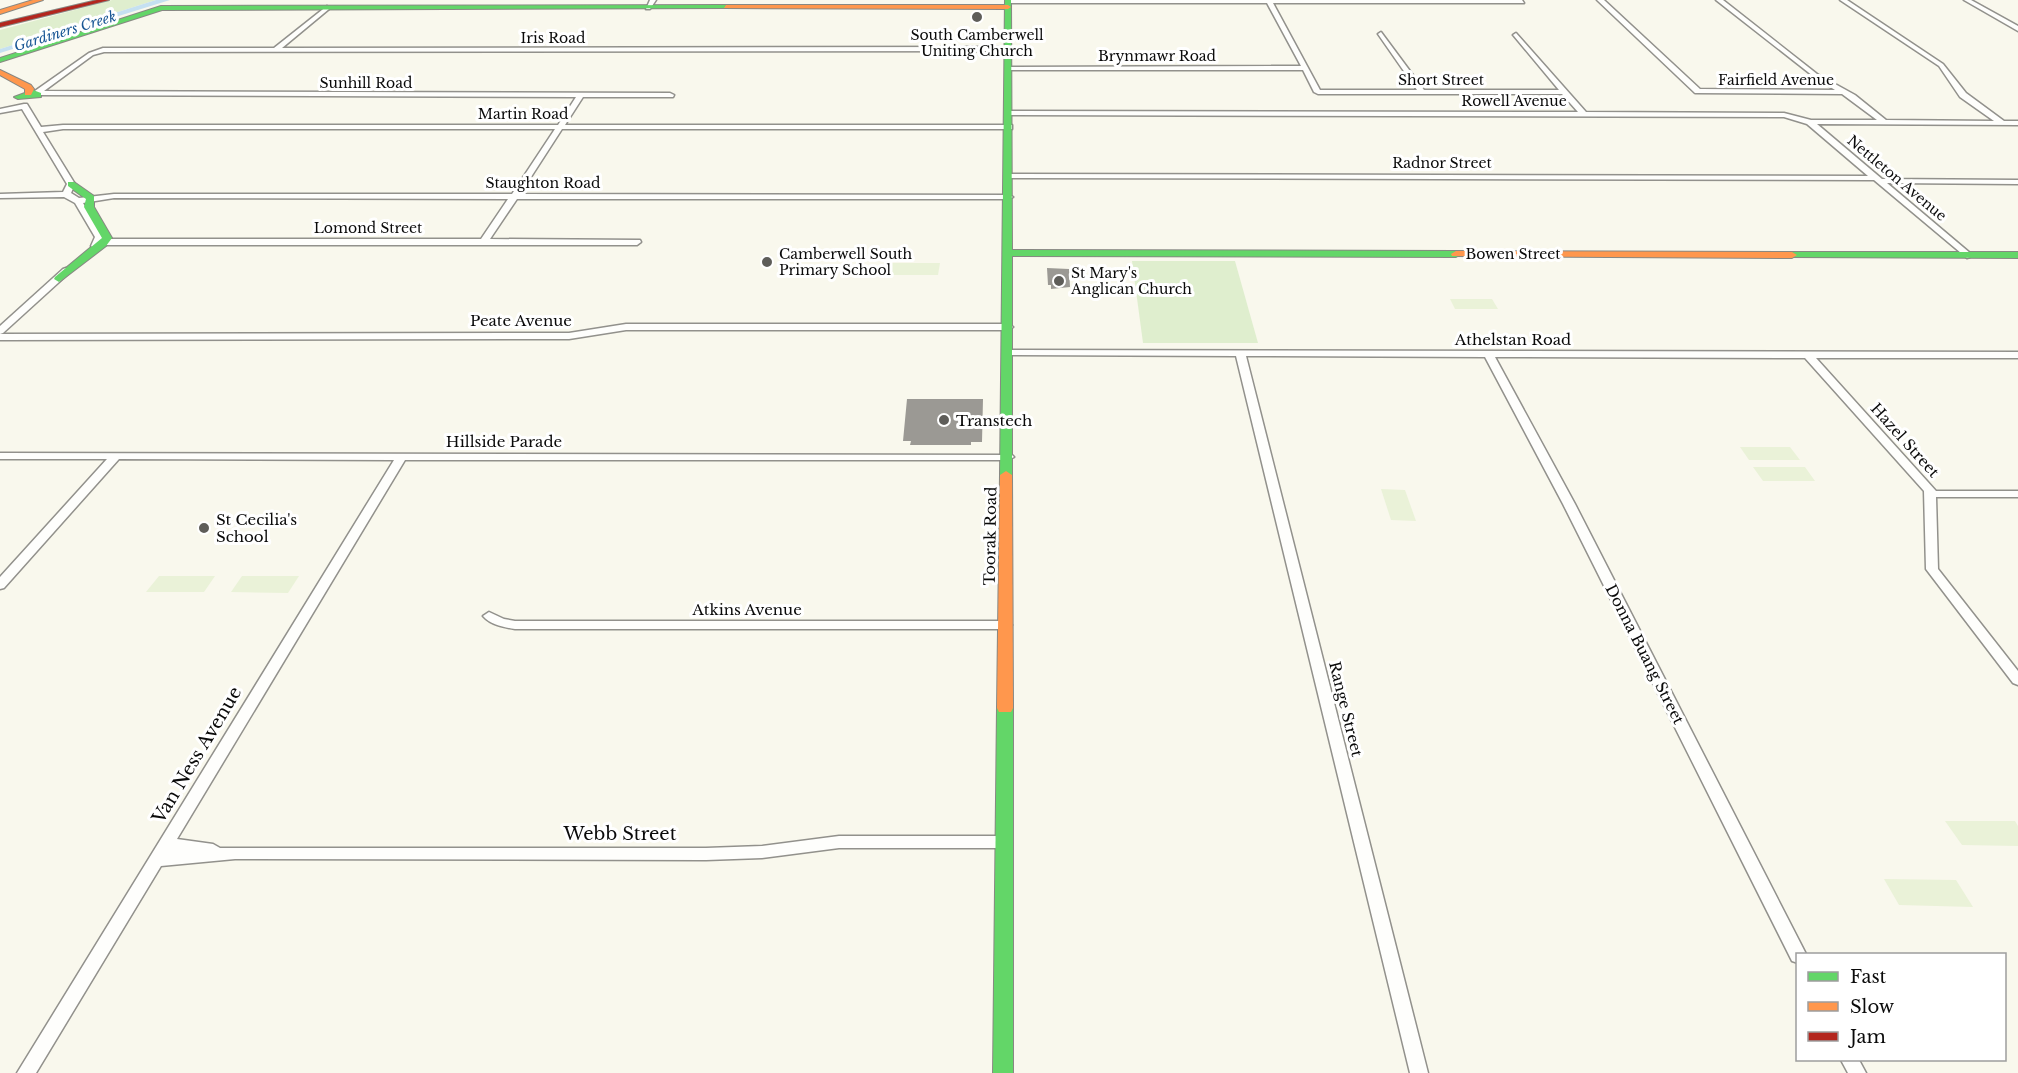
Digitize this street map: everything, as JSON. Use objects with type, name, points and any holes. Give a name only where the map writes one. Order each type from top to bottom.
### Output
[{"type":"main road","points":[[0,14],[40,0]]},
{"type":"main road","points":[[0,14],[60,0]]},
{"type":"main road","points":[[0,25],[89,0]]},
{"type":"main road","points":[[0,25],[106,0]]},
{"type":"main road","points":[[0,60],[161,8],[620,8],[650,5],[683,8],[769,4],[1008,3]]},
{"type":"main road","name":"Toorak Road","points":[[1003,1073],[1009,253],[1008,3]]},
{"type":"main road","points":[[0,72],[32,92]]},
{"type":"main road","points":[[59,279],[102,241],[104,232],[84,200],[68,189]]},
{"type":"main road","name":"Bowen Street","points":[[1009,253],[2018,255]]},
{"type":"street","name":"Fairfield Avenue","points":[[1600,0],[1698,91],[1843,92]]},
{"type":"street","points":[[1719,0],[1815,75],[1843,92],[1885,123]]},
{"type":"street","points":[[1843,0],[1941,65],[1961,93],[2002,123]]},
{"type":"street","points":[[1967,0],[2018,29]]},
{"type":"street","points":[[1269,1],[1305,68]]},
{"type":"street","points":[[1008,3],[1522,2]]},
{"type":"street","points":[[275,50],[327,8]]},
{"type":"street","points":[[1381,34],[1422,92]]},
{"type":"street","points":[[1516,34],[1584,115]]},
{"type":"street","name":"Iris Road","points":[[32,92],[98,51],[1008,49]]},
{"type":"street","name":"Brynmawr Road","points":[[1009,68],[1305,68]]},
{"type":"street","name":"Short Street","points":[[1305,68],[1318,93],[1564,92]]},
{"type":"street","points":[[0,111],[32,92],[38,130],[68,189],[0,196]]},
{"type":"street","name":"Sunhill Road","points":[[32,92],[61,94],[670,95]]},
{"type":"street","points":[[484,242],[581,95]]},
{"type":"street","name":"Rowell Avenue","points":[[1009,120],[1784,115],[1810,122],[2018,123]]},
{"type":"street","name":"Martin Road","points":[[38,130],[63,127],[560,127],[1009,120]]},
{"type":"street","name":"Nettleton Avenue","points":[[1810,122],[1967,255]]},
{"type":"street","name":"Radnor Street","points":[[1009,176],[2018,182]]},
{"type":"street","name":"Staughton Road","points":[[84,200],[114,196],[1009,196]]},
{"type":"street","name":"Lomond Street","points":[[102,241],[637,242]]},
{"type":"street","points":[[0,333],[59,279]]},
{"type":"street","name":"Peate Avenue","points":[[0,333],[34,335],[569,336],[626,327],[1008,327]]},
{"type":"street","name":"Athelstan Road","points":[[1008,353],[2018,355]]},
{"type":"street","name":"Range Street","points":[[1240,354],[1419,1073]]},
{"type":"street","name":"Donna Buang Street","points":[[1488,354],[1569,504],[1796,954]]},
{"type":"street","name":"Hazel Street","points":[[1808,354],[1926,484],[1931,494],[1932,569],[2016,676]]},
{"type":"street","name":"Hillside Parade","points":[[0,456],[1008,457]]},
{"type":"street","points":[[0,585],[116,456]]},
{"type":"street","name":"Van Ness Avenue","points":[[26,1073],[402,456]]},
{"type":"street","points":[[1931,494],[2018,494]]},
{"type":"street","name":"Atkins Avenue","points":[[489,616],[500,622],[515,625],[1006,625]]},
{"type":"street","name":"Webb Street","points":[[156,861],[235,853],[706,854],[762,852],[839,842],[1004,842]]},
{"type":"street","name":"Webb Street","points":[[165,844],[235,853]]},
{"type":"green space","points":[[112,0],[156,0],[0,49],[0,30]]},
{"type":"green space","points":[[1132,261],[1235,261],[1258,343],[1143,343]]},
{"type":"green space","points":[[889,263],[940,263],[938,275],[887,275]]},
{"type":"green space","points":[[1450,299],[1492,299],[1498,309],[1455,309]]},
{"type":"green space","points":[[1740,447],[1790,447],[1800,460],[1749,460]]},
{"type":"green space","points":[[1753,467],[1805,467],[1815,481],[1763,481]]},
{"type":"green space","points":[[1381,489],[1405,490],[1416,521],[1391,520]]},
{"type":"green space","points":[[159,576],[215,576],[204,592],[146,592]]},
{"type":"green space","points":[[242,576],[299,576],[288,593],[231,592]]},
{"type":"green space","points":[[1945,821],[2015,821],[2018,826],[2018,846],[1962,845]]},
{"type":"green space","points":[[1884,879],[1956,880],[1973,907],[1899,905]]},
{"type":"water","name":"Gardiners Creek","points":[[156,0],[170,0],[0,53],[0,49]]},
{"type":"building","name":"St Mary's Anglican Church","points":[[1047,268],[1069,269],[1070,287],[1051,289],[1051,285],[1048,285]]},
{"type":"building","name":"Transtech","points":[[907,399],[983,399],[982,442],[971,442],[971,445],[910,445],[911,441],[903,441]]},
{"type":"traffic: fast","points":[[1006,475],[1008,0]]},
{"type":"traffic: fast","points":[[0,60],[161,8],[726,7]]},
{"type":"traffic: fast","points":[[33,92],[38,95],[18,97],[33,92]]},
{"type":"traffic: fast","points":[[59,279],[103,244],[107,238],[89,207],[91,198],[71,184]]},
{"type":"traffic: fast","points":[[1009,253],[1456,254]]},
{"type":"traffic: fast","points":[[1792,255],[2018,255]]},
{"type":"traffic: fast","points":[[1003,1073],[1005,708]]},
{"type":"traffic: slow","points":[[0,12],[40,0]]},
{"type":"traffic: slow","points":[[726,7],[1008,7]]},
{"type":"traffic: slow","points":[[0,72],[28,87],[30,89],[28,93]]},
{"type":"traffic: slow","points":[[1456,254],[1792,255]]},
{"type":"traffic: slow","points":[[1005,708],[1006,475]]},
{"type":"traffic: jam","points":[[0,25],[106,0]]},
{"type":"place","name":"South Camberwell Uniting Church","points":[[977,17]]},
{"type":"place","name":"Camberwell South Primary School","points":[[767,262]]},
{"type":"place","name":"St Mary's Anglican Church","points":[[1059,281]]},
{"type":"place","name":"Transtech","points":[[944,420]]},
{"type":"place","name":"St Cecilia's School","points":[[204,528]]}]
